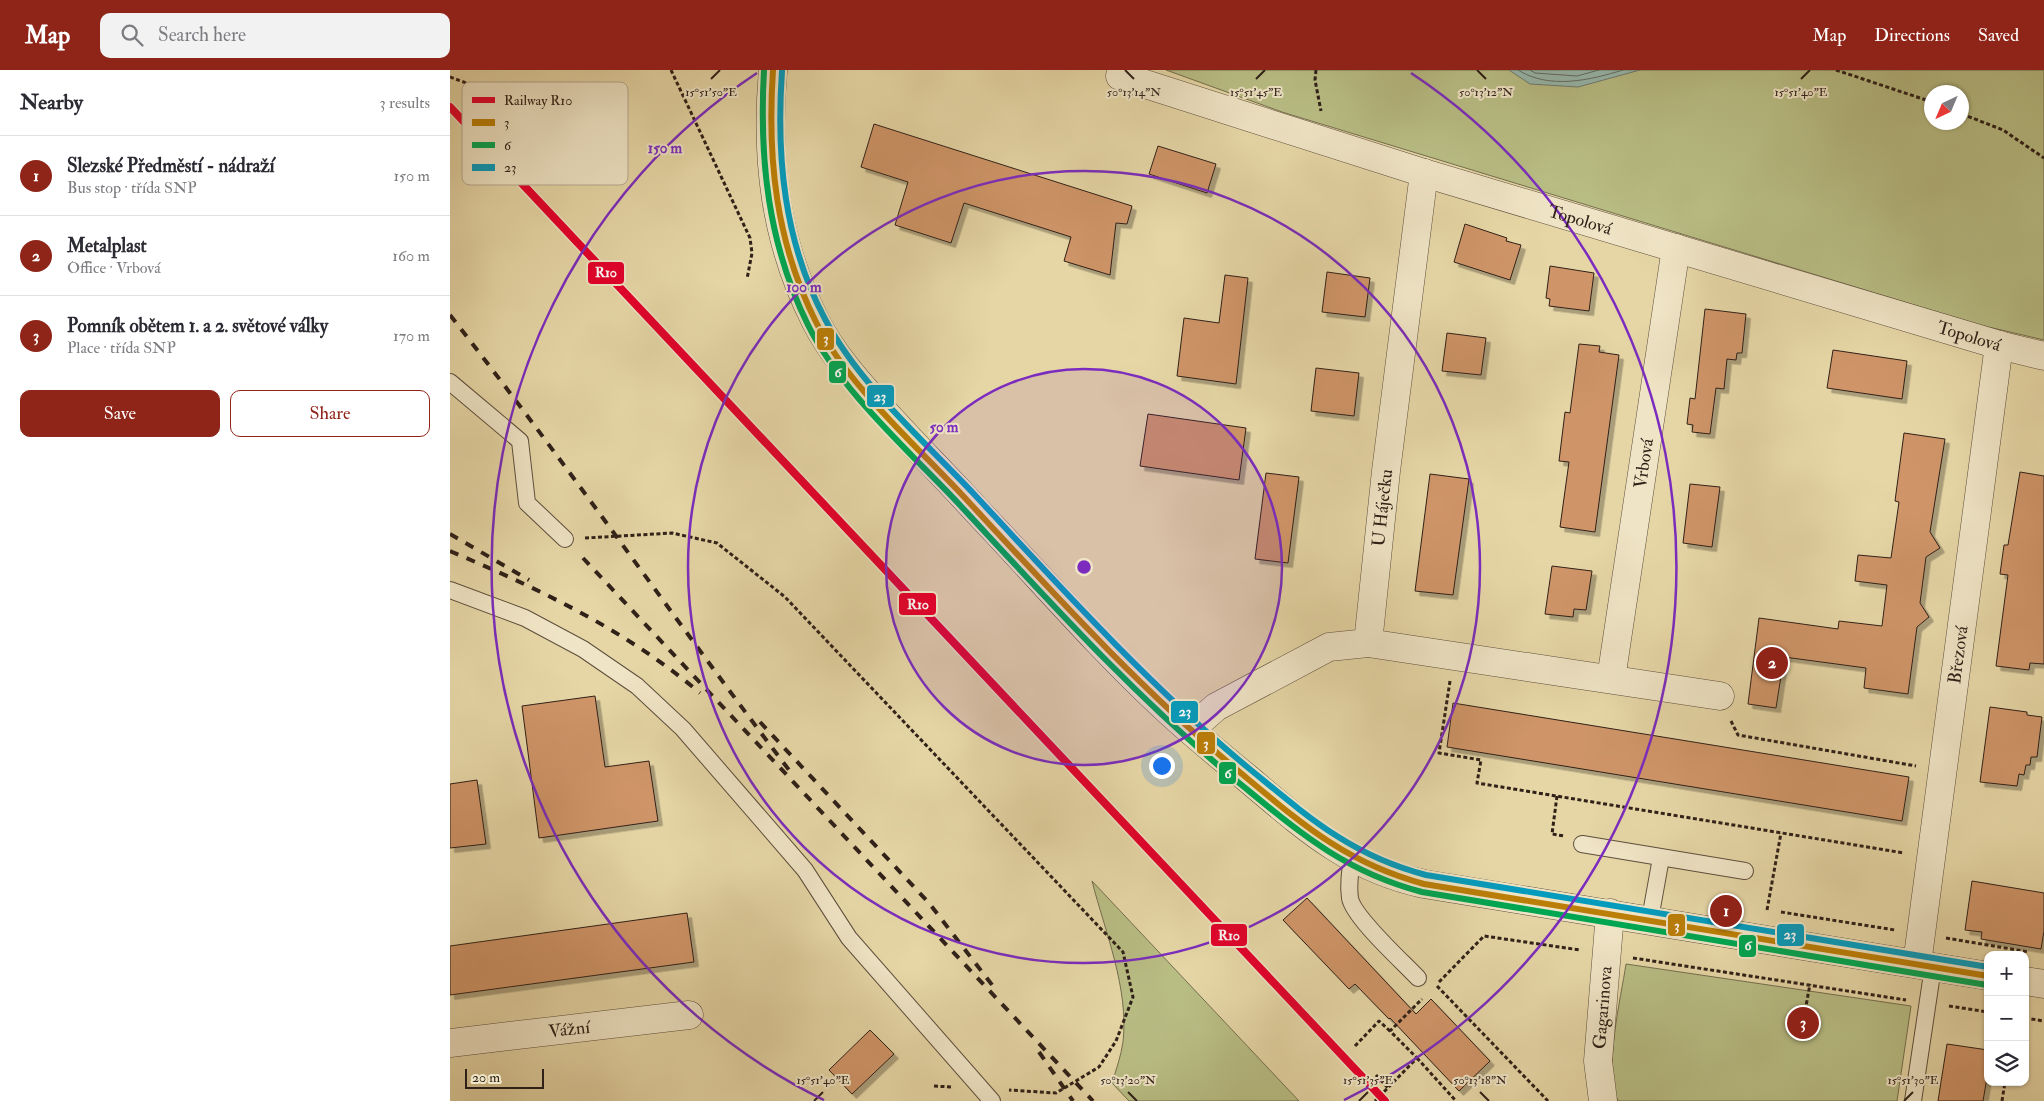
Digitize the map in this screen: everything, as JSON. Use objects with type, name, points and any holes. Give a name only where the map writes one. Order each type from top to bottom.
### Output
[{"type":"street","points":[[773,70],[769,133],[773,188],[778,217],[794,273],[816,323],[830,347],[891,420],[1129,672],[1190,730],[1318,836],[1364,865],[1424,884],[1650,919],[1984,975]]},
{"type":"street","name":"Topolová","points":[[1120,76],[1424,172],[1999,345],[2044,356]]},
{"type":"street","name":"U Háječku","points":[[1368,643],[1386,471],[1424,172]]},
{"type":"street","name":"Vrbová","points":[[1611,678],[1676,248]]},
{"type":"street","name":"Březová","points":[[1925,966],[1921,934],[1999,345]]},
{"type":"street","points":[[1190,730],[1216,707],[1330,647],[1368,643],[1611,678],[1720,696]]},
{"type":"street","name":"Gagarinova","points":[[1603,1101],[1598,1060],[1610,913]]},
{"type":"street","points":[[2029,982],[2044,984]]},
{"type":"street","name":"Vážní","points":[[450,1044],[689,1015]]},
{"type":"lane","points":[[450,382],[520,441],[527,503],[565,539]]},
{"type":"lane","points":[[450,590],[525,618],[583,649],[637,686],[683,729],[805,870],[849,938],[986,1095]]},
{"type":"lane","points":[[1582,844],[1745,871]]},
{"type":"lane","points":[[1650,919],[1661,858]]},
{"type":"lane","points":[[1364,865],[1349,883],[1350,900],[1359,916],[1418,978]]},
{"type":"lane","points":[[1913,1101],[1929,1003],[1925,966]]},
{"type":"path","points":[[671,70],[750,238],[752,253],[747,279]]},
{"type":"path","points":[[1316,70],[1315,80],[1328,142]]},
{"type":"path","points":[[1836,70],[1924,99]]},
{"type":"path","points":[[450,77],[464,82]]},
{"type":"path","points":[[1969,117],[2003,130],[2044,158]]},
{"type":"path","points":[[565,539],[672,533],[717,543],[785,597],[1123,952],[1133,998],[1116,1041],[1099,1067],[1056,1093],[986,1095],[934,1086]]},
{"type":"path","points":[[1454,656],[1439,753],[1481,760],[1477,783],[1932,858]]},
{"type":"path","points":[[1720,696],[1738,735],[1944,771]]},
{"type":"path","points":[[1552,834],[1557,796]]},
{"type":"path","points":[[1767,910],[1781,833]]},
{"type":"path","points":[[1757,909],[2034,953]]},
{"type":"path","points":[[1432,989],[1484,936],[1984,1011]]},
{"type":"path","points":[[1804,1017],[1810,984]]},
{"type":"path","points":[[1436,985],[1548,1101]]},
{"type":"path","points":[[1390,1031],[1428,993]]},
{"type":"path","points":[[2029,1019],[2044,1021]]},
{"type":"path","points":[[1355,1046],[1379,1021],[1417,1058],[1456,1101]]},
{"type":"path","points":[[1375,1101],[1417,1058]]},
{"type":"path","points":[[1376,1075],[1388,1088]]},
{"type":"path","points":[[2002,1101],[2004,1086]]},
{"type":"green space","points":[[1166,70],[2044,70],[2044,340],[1980,325],[1282,112]]},
{"type":"green space","points":[[1092,881],[1299,1101],[1129,1101],[1112,1083],[1123,1042],[1123,1001],[1115,960]]},
{"type":"green space","points":[[1626,964],[1911,1006],[1897,1101],[1618,1101],[1612,1072],[1614,1034]]},
{"type":"water","points":[[1509,70],[1640,70],[1578,87],[1530,84]]},
{"type":"building","points":[[874,124],[1132,206],[1127,224],[1116,223],[1110,275],[1064,261],[1071,237],[964,203],[951,243],[895,225],[908,182],[861,167]]},
{"type":"building","points":[[1158,146],[1216,164],[1207,193],[1149,174]]},
{"type":"building","points":[[1465,224],[1507,238],[1506,241],[1521,245],[1510,280],[1454,262]]},
{"type":"building","points":[[1550,266],[1594,273],[1589,311],[1549,306],[1550,299],[1546,298]]},
{"type":"building","points":[[1327,272],[1370,278],[1365,317],[1322,312]]},
{"type":"building","points":[[1225,275],[1248,278],[1236,384],[1177,376],[1184,318],[1219,323]]},
{"type":"building","points":[[1705,309],[1746,314],[1742,353],[1737,353],[1736,360],[1727,359],[1724,389],[1716,388],[1710,434],[1692,432],[1693,425],[1687,424],[1690,398],[1695,399]]},
{"type":"building","points":[[1447,333],[1486,338],[1481,375],[1442,371]]},
{"type":"building","points":[[1579,344],[1600,346],[1599,352],[1619,355],[1595,532],[1560,527],[1569,462],[1559,461],[1565,412],[1570,413]]},
{"type":"building","points":[[1833,350],[1907,361],[1902,399],[1827,388]]},
{"type":"building","points":[[1316,368],[1359,373],[1354,416],[1311,411]]},
{"type":"building","points":[[1148,414],[1246,428],[1239,480],[1140,466]]},
{"type":"building","points":[[1904,433],[1945,439],[1930,532],[1940,548],[1926,557],[1920,603],[1929,617],[1917,627],[1908,694],[1864,688],[1866,668],[1784,657],[1776,708],[1748,704],[1759,618],[1838,629],[1839,621],[1882,626],[1887,585],[1855,581],[1858,555],[1891,558],[1899,502],[1895,501]]},
{"type":"building","points":[[2020,472],[2044,476],[2044,664],[2030,663],[2029,670],[1996,666],[2008,575],[2000,574],[2004,545],[2008,545]]},
{"type":"building","points":[[1266,473],[1299,477],[1288,563],[1255,559]]},
{"type":"building","points":[[1430,474],[1469,479],[1453,595],[1415,591]]},
{"type":"building","points":[[1690,484],[1720,487],[1712,547],[1683,543]]},
{"type":"building","points":[[1552,566],[1592,571],[1586,610],[1574,609],[1573,617],[1545,614]]},
{"type":"building","points":[[595,696],[605,767],[649,761],[658,821],[539,838],[522,706]]},
{"type":"building","points":[[1453,703],[1909,777],[1902,821],[1447,747]]},
{"type":"building","points":[[1990,707],[2027,712],[2027,715],[2042,717],[2037,757],[2031,757],[2030,765],[2026,765],[2024,775],[2019,774],[2017,786],[1980,782]]},
{"type":"building","points":[[477,780],[486,844],[450,848],[450,784]]},
{"type":"building","points":[[1972,881],[2044,893],[2044,931],[2041,949],[1981,939],[1982,932],[1965,930]]},
{"type":"building","points":[[1307,898],[1416,1014],[1431,999],[1490,1061],[1459,1091],[1390,1018],[1355,984],[1349,989],[1283,920]]},
{"type":"building","points":[[687,913],[694,962],[450,995],[450,946]]},
{"type":"building","points":[[870,1030],[894,1054],[852,1094],[829,1070]]},
{"type":"building","points":[[1947,1044],[1984,1049],[1984,1086],[1986,1086],[1983,1101],[1938,1101]]},
{"type":"railway","points":[[450,315],[789,770]]},
{"type":"railway","points":[[450,534],[529,580]]},
{"type":"railway","points":[[450,551],[549,596],[612,630],[672,670],[700,693]]},
{"type":"railway","points":[[583,558],[1093,1101]]},
{"type":"railway","points":[[760,722],[929,903],[996,990]]},
{"type":"railway","points":[[1039,1052],[1073,1101]]},
{"type":"rail line","name":"R10","points":[[450,107],[462,120]]},
{"type":"rail line","name":"R10","points":[[523,185],[1385,1101]]},
{"type":"transit line","name":"6","points":[[764,70],[763,136],[765,168],[775,232],[794,294],[808,325],[838,373],[897,441],[1128,682],[1200,749],[1302,833],[1323,848],[1368,873],[1422,892],[1984,985]]},
{"type":"transit line","name":"3","points":[[773,70],[771,103],[773,168],[783,231],[802,292],[816,322],[846,369],[884,414],[1133,675],[1205,742],[1305,825],[1326,840],[1371,865],[1424,884],[1984,975]]},
{"type":"transit line","name":"23","points":[[782,71],[780,103],[782,167],[792,229],[800,260],[811,290],[825,319],[855,366],[893,411],[1139,668],[1209,734],[1309,817],[1351,845],[1399,867],[1426,875],[1984,966]]},
{"type":"place","name":"Metalplast","points":[[1772,663]]},
{"type":"place","name":"Slezské Předměstí - nádraží","points":[[1726,911]]},
{"type":"place","name":"Pomník obětem 1. a 2. světové války","points":[[1803,1023]]}]
